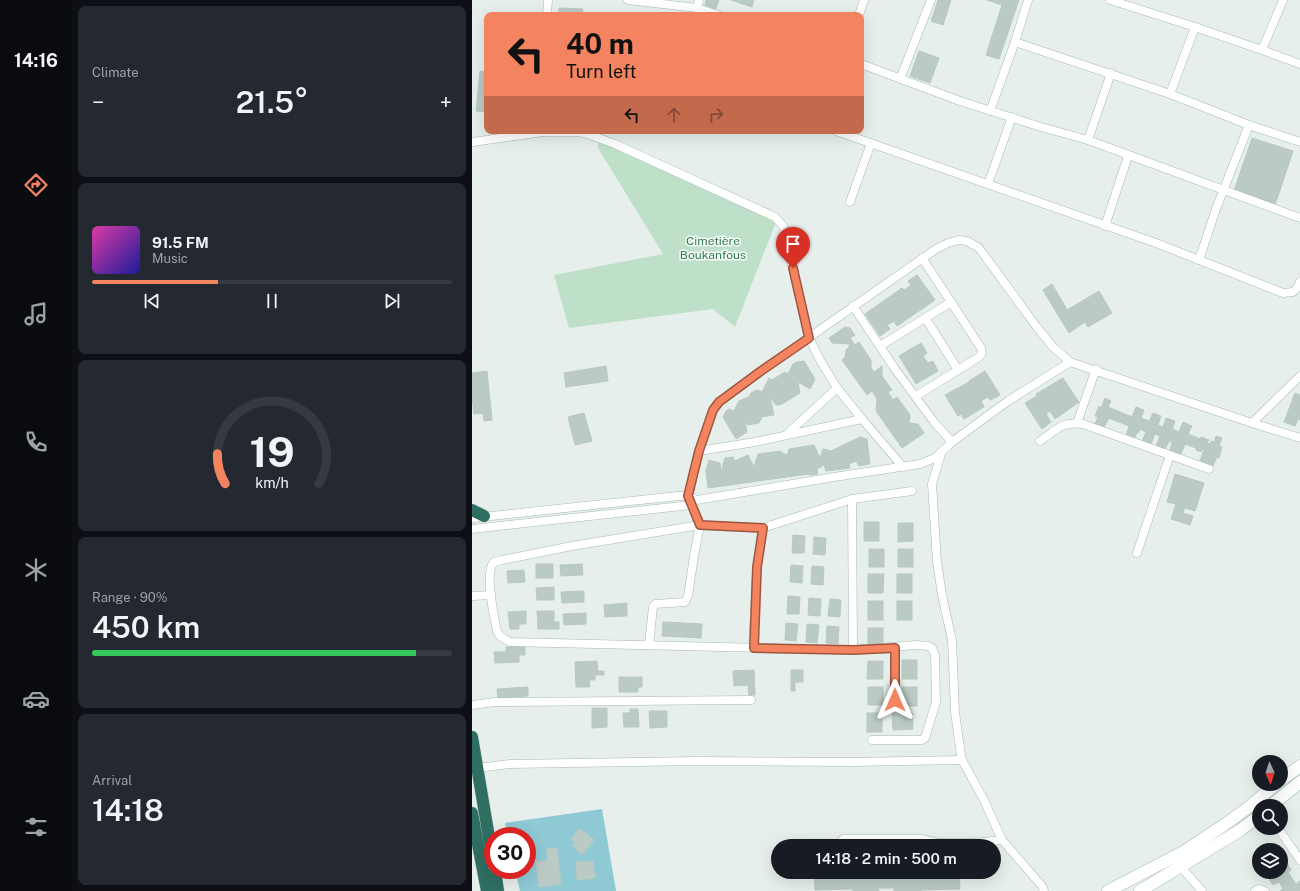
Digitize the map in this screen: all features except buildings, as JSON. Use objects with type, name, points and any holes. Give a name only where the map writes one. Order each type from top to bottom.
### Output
[{"type":"highway","points":[[472,510],[478,517]]},
{"type":"highway","points":[[472,737],[475,766],[487,827]]},
{"type":"highway","points":[[472,813],[487,891]]},
{"type":"highway","points":[[496,879],[498,891]]},
{"type":"main road","points":[[1288,775],[1300,766]]},
{"type":"main road","points":[[1279,799],[1300,782]]},
{"type":"main road","points":[[1108,891],[1185,851],[1224,826],[1250,807],[1268,791]]},
{"type":"main road","points":[[1140,891],[1239,831],[1252,821]]},
{"type":"street","points":[[547,12],[548,0]]},
{"type":"street","points":[[628,0],[698,4],[713,12]]},
{"type":"street","points":[[860,12],[864,0]]},
{"type":"street","points":[[900,79],[931,0]]},
{"type":"street","points":[[990,111],[1015,42],[1028,0]]},
{"type":"street","points":[[1110,0],[1195,27],[1300,64]]},
{"type":"street","points":[[1262,50],[1283,0]]},
{"type":"street","points":[[1170,94],[1195,27]]},
{"type":"street","points":[[1015,42],[1111,73],[1249,125],[1300,142]]},
{"type":"street","points":[[864,65],[931,91],[990,111],[1088,140],[1128,156],[1300,218]]},
{"type":"street","points":[[1088,140],[1111,73]]},
{"type":"street","points":[[988,184],[1012,117]]},
{"type":"street","points":[[1199,260],[1249,125]]},
{"type":"street","points":[[472,142],[529,134]]},
{"type":"street","points":[[583,134],[590,135],[614,144],[775,217],[783,226],[809,338],[837,388],[903,467]]},
{"type":"street","points":[[845,134],[1199,260],[1283,293],[1293,292],[1300,282]]},
{"type":"street","points":[[850,202],[871,143]]},
{"type":"street","points":[[1105,226],[1128,156]]},
{"type":"street","points":[[688,496],[699,451],[713,410],[719,402],[922,258],[948,242],[959,240],[967,241],[979,248],[1036,326],[1053,347],[1070,362],[1300,438]]},
{"type":"street","points":[[916,396],[979,357],[982,353],[981,348],[922,258]]},
{"type":"street","points":[[880,346],[926,319],[951,302]]},
{"type":"street","points":[[853,306],[934,422],[952,442]]},
{"type":"street","points":[[926,319],[958,370]]},
{"type":"street","points":[[472,529],[694,503],[834,476],[920,464],[935,458],[952,442],[1008,401],[1070,362]]},
{"type":"street","points":[[1077,423],[1096,370]]},
{"type":"street","points":[[1252,423],[1299,379]]},
{"type":"street","points":[[785,436],[837,388]]},
{"type":"street","points":[[699,451],[785,436],[862,419]]},
{"type":"street","points":[[1040,442],[1062,425],[1077,423],[1209,469]]},
{"type":"street","points":[[942,453],[932,484],[937,562],[942,595],[952,640],[955,712],[962,760],[984,800],[1002,840],[1043,888],[1052,891]]},
{"type":"street","points":[[1137,553],[1170,455]]},
{"type":"street","points":[[872,740],[922,740],[925,738],[936,702],[935,655],[932,648],[928,646],[916,645],[895,648],[853,650],[510,642],[498,634],[491,595],[490,570],[494,562],[572,546],[700,525],[763,528],[852,499],[912,491]]},
{"type":"street","points":[[649,645],[652,608],[655,604],[685,602],[687,600],[700,525],[694,503],[688,496]]},
{"type":"street","points":[[478,517],[688,496]]},
{"type":"street","points":[[852,499],[853,650]]},
{"type":"street","points":[[754,648],[757,567],[763,528]]},
{"type":"street","points":[[472,596],[491,595]]},
{"type":"street","points":[[895,648],[895,700]]},
{"type":"street","points":[[472,705],[495,702],[751,700]]},
{"type":"street","points":[[475,766],[510,764],[698,761],[860,762],[962,760]]},
{"type":"street","points":[[1283,835],[1300,860]]},
{"type":"street","points":[[1181,867],[1202,891]]},
{"type":"street","points":[[1255,891],[1258,889],[1265,891]]},
{"type":"green space","name":"Cimetière Boukanfous","points":[[598,140],[776,222],[735,327],[713,309],[569,328],[554,275],[663,254],[598,148]]},
{"type":"water","points":[[602,809],[616,891],[520,891],[517,879],[536,879],[536,827],[506,827],[505,823]]},
{"type":"route","points":[[793,268],[809,338],[719,402],[713,410],[699,451],[688,496],[700,525],[763,528],[757,567],[754,648],[853,650],[895,648],[895,700]]}]
